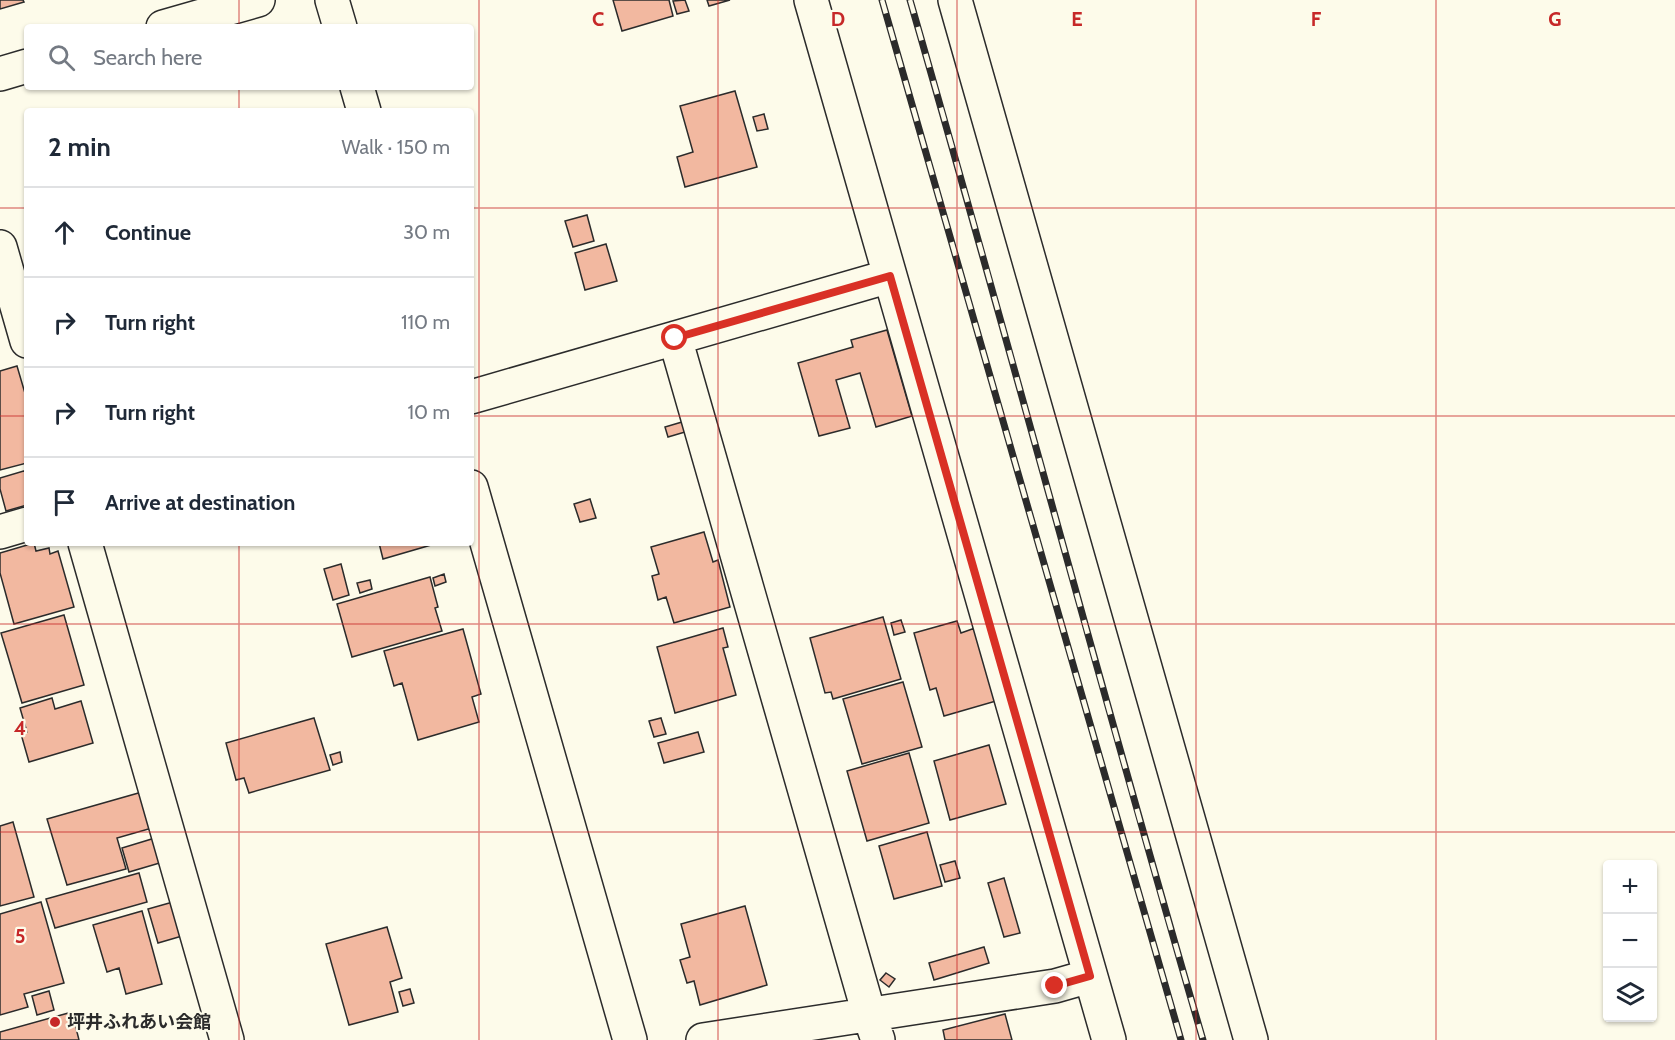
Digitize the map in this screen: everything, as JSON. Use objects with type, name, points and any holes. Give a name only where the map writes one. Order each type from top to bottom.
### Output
[{"type":"street","points":[[174,24],[258,0]]},
{"type":"street","points":[[332,0],[339,24]]},
{"type":"street","points":[[811,0],[1109,1040]]},
{"type":"street","points":[[955,0],[1251,1040]]},
{"type":"street","points":[[0,74],[24,67]]},
{"type":"street","points":[[358,90],[363,108]]},
{"type":"street","points":[[0,247],[24,331]]},
{"type":"street","points":[[474,396],[890,276]]},
{"type":"street","points":[[675,338],[873,1027]]},
{"type":"street","points":[[474,497],[630,1040]]},
{"type":"street","points":[[0,532],[24,525]]},
{"type":"street","points":[[86,546],[227,1040]]},
{"type":"street","points":[[703,1040],[873,1027],[1090,976]]},
{"type":"building","points":[[0,0],[23,0],[24,2],[0,9]]},
{"type":"building","points":[[613,0],[669,0],[673,16],[622,31]]},
{"type":"building","points":[[685,0],[689,11],[677,14],[673,1]]},
{"type":"building","points":[[707,0],[730,0],[709,6]]},
{"type":"building","points":[[735,91],[757,167],[685,187],[677,157],[693,152],[680,106]]},
{"type":"building","points":[[764,114],[768,129],[757,131],[753,117]]},
{"type":"building","points":[[587,215],[594,241],[573,247],[565,221]]},
{"type":"building","points":[[606,244],[617,281],[585,290],[575,253]]},
{"type":"building","points":[[887,330],[912,416],[876,427],[860,373],[836,380],[850,428],[819,436],[798,363],[853,347],[851,340]]},
{"type":"building","points":[[17,366],[24,390],[24,464],[0,470],[0,371]]},
{"type":"building","points":[[682,422],[685,432],[668,437],[665,427]]},
{"type":"building","points":[[24,471],[24,506],[6,511],[0,489],[0,478]]},
{"type":"building","points":[[590,499],[596,518],[580,522],[574,504]]},
{"type":"building","points":[[704,532],[713,562],[718,560],[730,607],[674,623],[666,597],[658,600],[652,576],[659,574],[651,547]]},
{"type":"building","points":[[24,546],[35,546],[36,551],[49,548],[50,554],[58,551],[74,607],[14,624],[0,573],[0,553]]},
{"type":"building","points":[[380,546],[428,546],[383,559]]},
{"type":"building","points":[[341,564],[349,595],[333,600],[324,569]]},
{"type":"building","points":[[444,574],[446,582],[435,586],[433,578]]},
{"type":"building","points":[[430,577],[438,607],[435,608],[442,631],[352,657],[337,604]]},
{"type":"building","points":[[370,580],[372,589],[360,593],[357,583]]},
{"type":"building","points":[[64,615],[84,685],[22,703],[1,633]]},
{"type":"building","points":[[883,617],[901,679],[833,699],[831,692],[825,693],[810,638]]},
{"type":"building","points":[[901,620],[905,632],[894,635],[891,623]]},
{"type":"building","points":[[957,621],[961,633],[975,628],[996,701],[944,716],[936,688],[930,690],[914,633]]},
{"type":"building","points":[[723,628],[728,647],[723,648],[736,695],[675,713],[657,647]]},
{"type":"building","points":[[463,629],[481,694],[472,697],[479,722],[418,740],[402,683],[394,686],[384,651]]},
{"type":"building","points":[[903,682],[922,747],[862,764],[843,699]]},
{"type":"building","points":[[52,698],[55,709],[81,701],[93,743],[29,762],[21,734],[27,732],[20,708]]},
{"type":"building","points":[[314,718],[330,770],[249,793],[244,778],[236,780],[226,743]]},
{"type":"building","points":[[661,718],[666,734],[654,737],[649,721]]},
{"type":"building","points":[[698,732],[704,752],[664,763],[658,743]]},
{"type":"building","points":[[989,745],[1006,804],[950,820],[934,761]]},
{"type":"building","points":[[340,752],[342,762],[333,765],[330,755]]},
{"type":"building","points":[[909,753],[929,823],[867,841],[847,771]]},
{"type":"building","points":[[142,792],[152,828],[117,838],[126,869],[67,885],[47,819]]},
{"type":"building","points":[[13,822],[34,897],[0,906],[0,826]]},
{"type":"building","points":[[927,832],[942,886],[894,899],[879,846]]},
{"type":"building","points":[[155,838],[163,862],[129,872],[122,848]]},
{"type":"building","points":[[955,861],[960,878],[945,882],[940,865]]},
{"type":"building","points":[[139,873],[147,902],[55,928],[46,899]]},
{"type":"building","points":[[1004,878],[1020,933],[1004,937],[988,883]]},
{"type":"building","points":[[180,900],[189,934],[158,943],[148,909]]},
{"type":"building","points":[[41,902],[64,983],[24,994],[28,1007],[0,1015],[0,914]]},
{"type":"building","points":[[745,906],[767,985],[700,1005],[694,981],[687,983],[680,960],[690,957],[681,924]]},
{"type":"building","points":[[142,911],[162,984],[126,994],[119,968],[107,972],[93,925]]},
{"type":"building","points":[[387,927],[402,978],[390,982],[398,1012],[349,1025],[326,944]]},
{"type":"building","points":[[984,947],[989,963],[934,980],[929,963]]},
{"type":"building","points":[[886,973],[895,979],[889,987],[880,980]]},
{"type":"building","points":[[410,989],[414,1003],[403,1006],[399,992]]},
{"type":"building","points":[[49,991],[54,1010],[37,1015],[32,996]]},
{"type":"building","name":"坪井ふれあい会館","points":[[72,1012],[79,1040],[0,1040],[0,1032]]},
{"type":"building","points":[[1005,1014],[1012,1040],[945,1040],[943,1030]]},
{"type":"railway","points":[[882,0],[1181,1040]]},
{"type":"railway","points":[[910,0],[1203,1040]]},
{"type":"place","name":"坪井ふれあい会館","points":[[55,1022]]},
{"type":"route","points":[[675,338],[890,276],[1090,976],[1055,986]]}]
